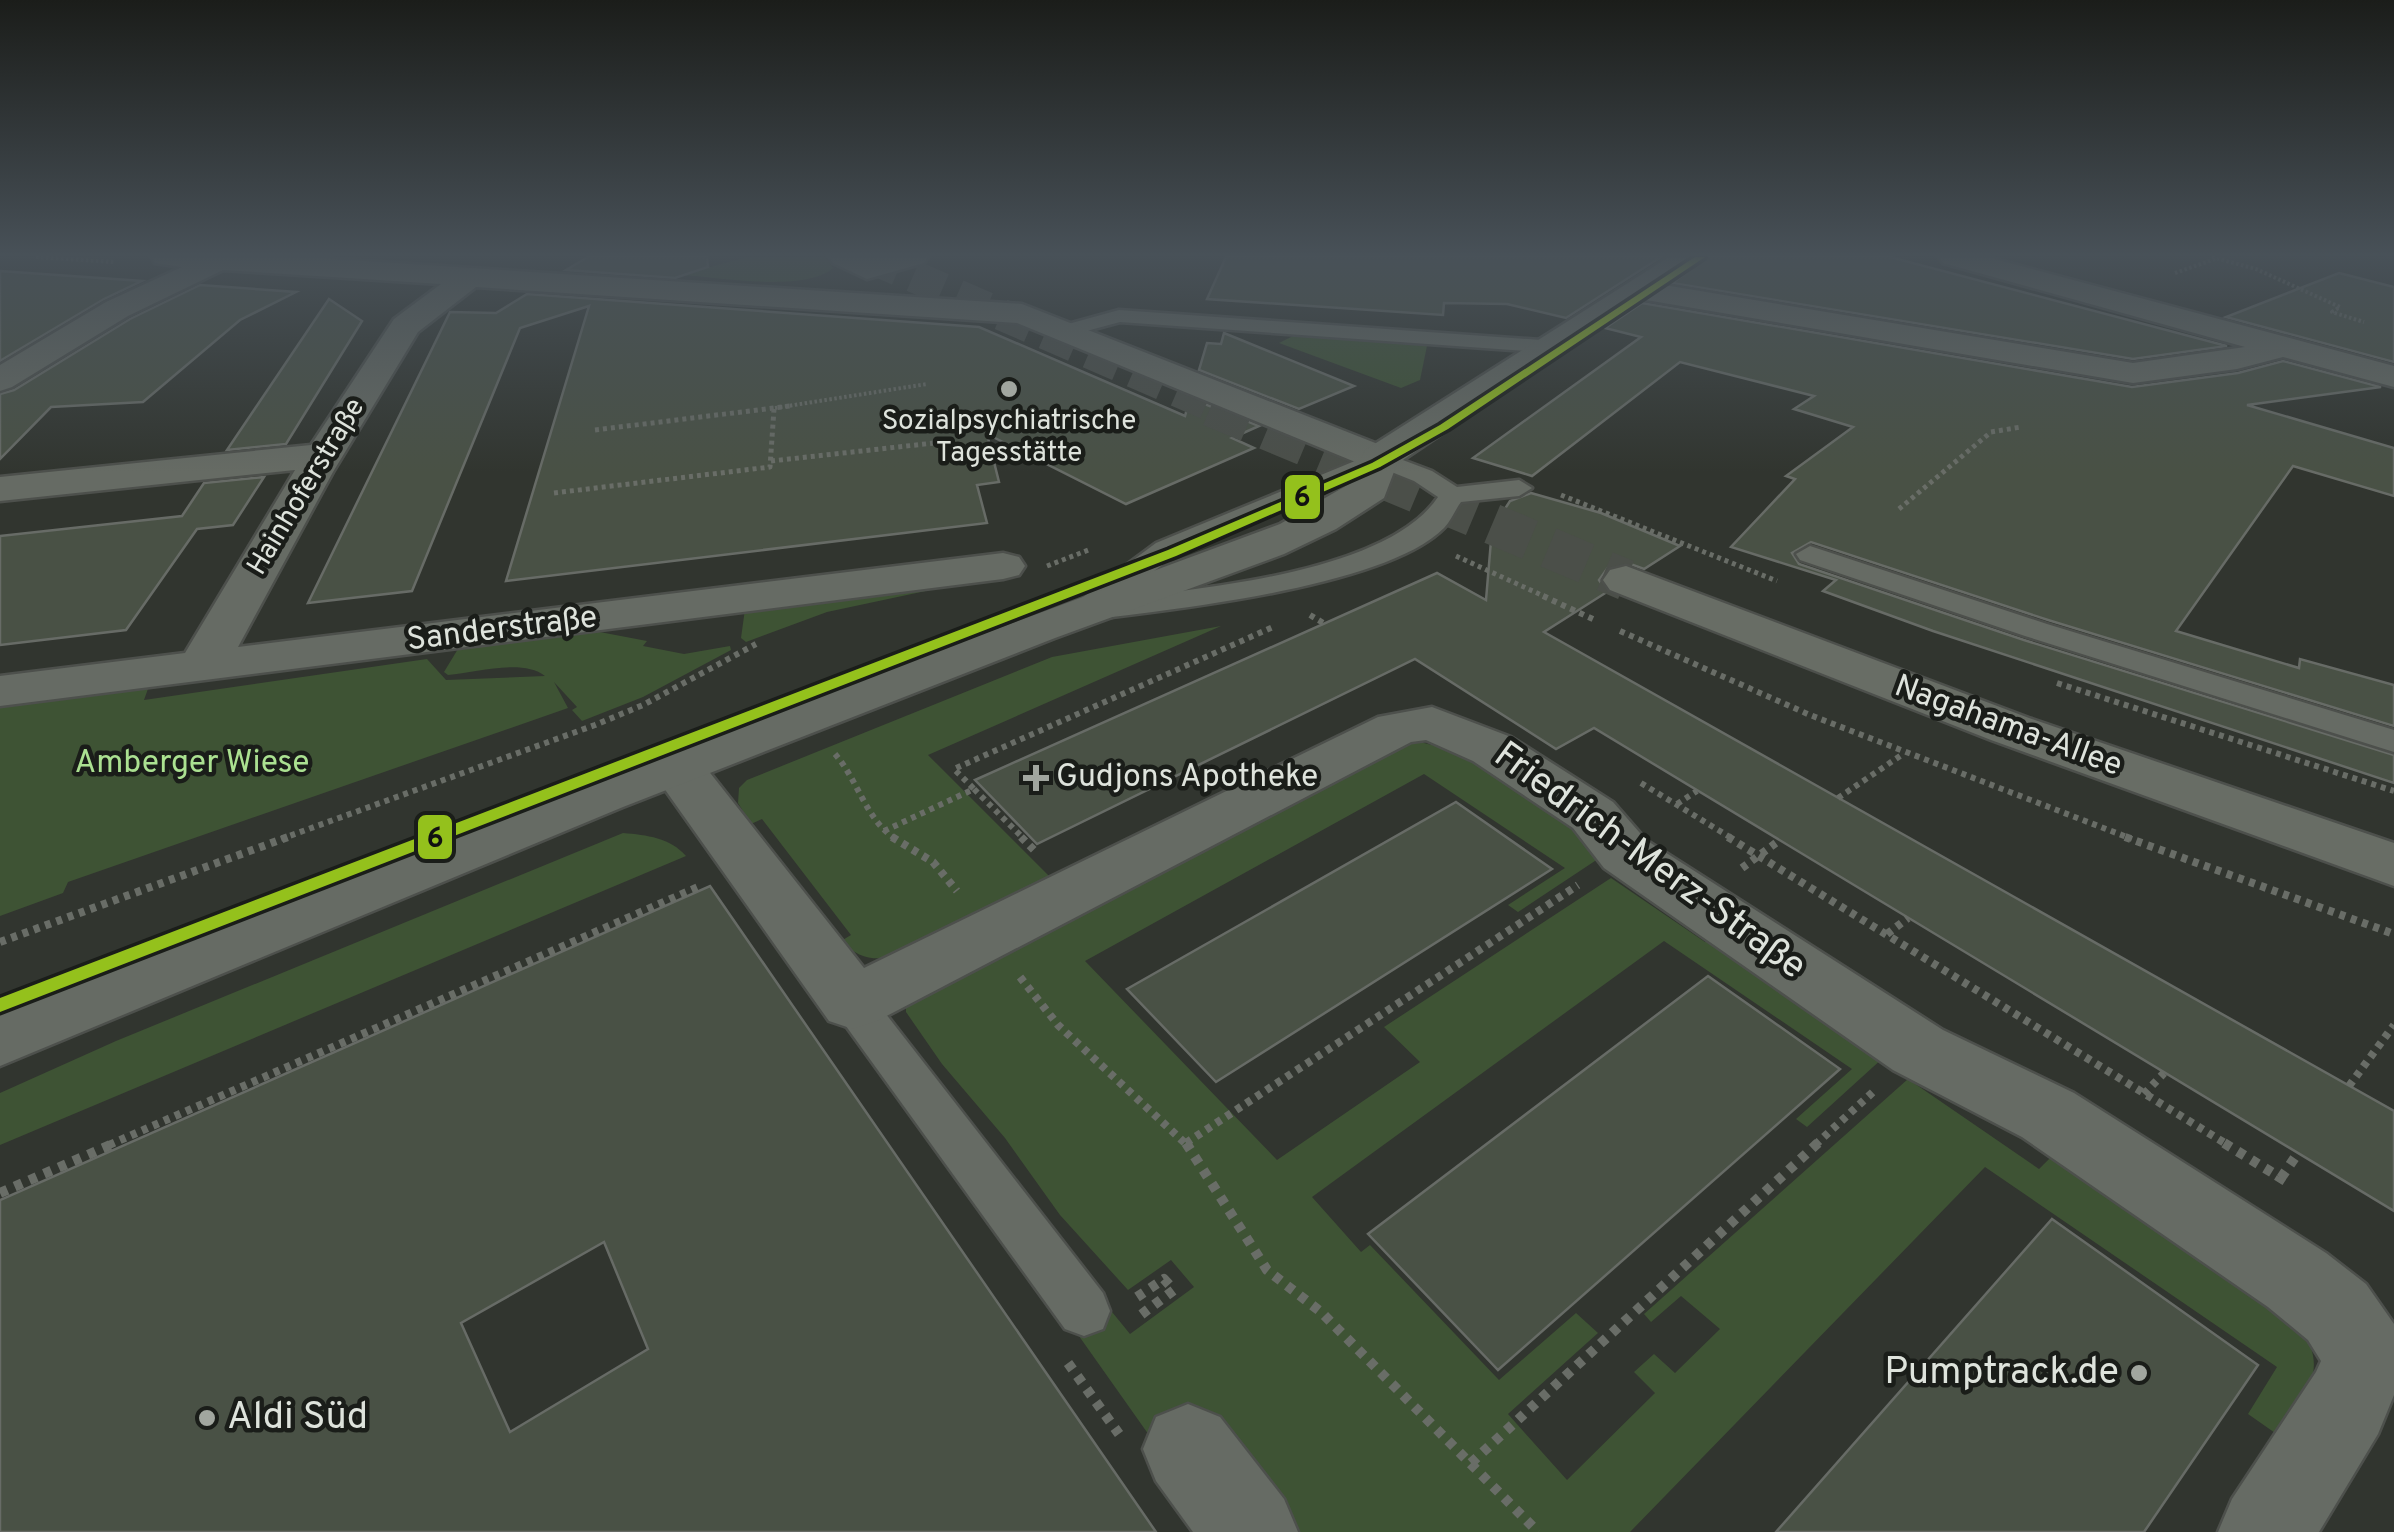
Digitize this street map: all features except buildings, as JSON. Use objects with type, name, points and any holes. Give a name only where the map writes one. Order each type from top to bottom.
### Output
[{"type":"main road","name":"Nagahama-Allee","points":[[1623,597],[2035,707],[2394,829]]},
{"type":"main road","name":"Nagahama-Allee","points":[[1623,597],[2010,728],[2394,865]]},
{"type":"street","points":[[0,380],[84,328]]},
{"type":"street","name":"Hainhoferstraße","points":[[202,666],[323,455],[403,328]]},
{"type":"street","points":[[1064,328],[1379,458]]},
{"type":"street","points":[[0,1039],[165,968],[677,766],[1078,612],[1244,554],[1315,523],[1370,488],[1379,458],[1582,328]]},
{"type":"street","points":[[1869,328],[2133,373],[2237,359],[2282,348]]},
{"type":"street","points":[[2211,328],[2394,377]]},
{"type":"street","points":[[0,488],[323,455]]},
{"type":"street","name":"Sanderstraße","points":[[0,691],[1018,568]]},
{"type":"street","name":"Friedrich-Merz-Straße","points":[[853,1004],[1397,728],[1432,723],[1492,749],[1593,815],[1625,854],[1918,1050],[2048,1115],[2260,1209],[2298,1280],[2337,1312],[2366,1357],[2346,1403],[2264,1532]]},
{"type":"street","points":[[677,766],[853,1004]]},
{"type":"street","points":[[1188,1448],[1251,1532]]},
{"type":"lane","points":[[1068,330],[1073,328]]},
{"type":"lane","points":[[1437,328],[1469,330],[1555,346]]},
{"type":"lane","points":[[1379,458],[1424,476],[1452,495],[1519,488]]},
{"type":"lane","points":[[1078,612],[1268,584],[1342,568],[1407,541],[1440,516],[1452,495]]},
{"type":"lane","points":[[1810,554],[2036,630],[2394,741]]},
{"type":"lane","points":[[853,1004],[1105,1308]]},
{"type":"path","points":[[595,430],[774,409],[927,384]]},
{"type":"path","points":[[554,493],[770,467],[774,409]]},
{"type":"path","points":[[1899,509],[1991,432],[2021,427]]},
{"type":"path","points":[[771,461],[943,442]]},
{"type":"path","points":[[1018,568],[1106,543]]},
{"type":"path","points":[[1442,549],[1623,597],[1904,753],[2162,852],[2394,934]]},
{"type":"path","points":[[1076,892],[954,769],[1289,620]]},
{"type":"path","points":[[0,942],[595,726],[643,706],[758,644]]},
{"type":"path","points":[[830,749],[849,770],[882,831],[933,862],[994,933],[1002,954],[1058,1025],[1186,1143],[1268,1270],[1321,1312],[1538,1532]]},
{"type":"path","points":[[1838,798],[1904,753]]},
{"type":"path","points":[[1642,783],[2144,1094],[2260,1209],[2298,1153]]},
{"type":"path","points":[[882,831],[974,789]]},
{"type":"path","points":[[1677,804],[1697,791]]},
{"type":"path","points":[[1760,855],[1780,840]]},
{"type":"path","points":[[1186,1143],[1625,854]]},
{"type":"path","points":[[0,1193],[717,878]]},
{"type":"path","points":[[1887,934],[1908,918]]},
{"type":"path","points":[[2350,1086],[2394,1026]]},
{"type":"path","points":[[1471,1463],[1918,1050]]},
{"type":"path","points":[[2144,1094],[2164,1073]]},
{"type":"path","points":[[1105,1308],[1164,1279],[1174,1290],[1130,1323]]},
{"type":"green space","points":[[1299,333],[1428,341],[1420,380],[1401,388],[1279,343]]},
{"type":"green space","points":[[968,582],[827,612],[746,642],[741,638],[745,609]]},
{"type":"green space","points":[[1221,626],[928,755],[1052,879],[898,956],[867,957],[841,941],[851,935],[762,819],[751,824],[738,803],[739,788],[747,780],[1052,657]]},
{"type":"green space","name":"Amberger Wiese","points":[[584,629],[647,641],[643,646],[684,654],[730,646],[731,650],[643,697],[582,721],[572,710],[577,707],[554,682],[568,708],[68,882],[63,893],[0,916],[0,705],[149,686],[144,700],[427,659],[446,680],[545,676],[512,667],[448,675],[444,672],[461,644]]},
{"type":"green space","points":[[1420,742],[1456,751],[1607,853],[1518,912],[1508,905],[1565,868],[1424,774],[1085,961],[1277,1160],[1420,1062],[1384,1027],[1611,878],[1705,942],[1722,930],[1895,1047],[1807,1127],[1796,1119],[1852,1069],[1664,941],[1312,1197],[1361,1252],[1370,1245],[1499,1380],[1576,1313],[1598,1333],[1508,1414],[1567,1480],[1655,1393],[1634,1372],[1654,1354],[1675,1373],[1720,1329],[1681,1296],[1651,1322],[1644,1314],[1908,1079],[2039,1169],[2054,1154],[2303,1332],[2311,1347],[2313,1374],[2303,1398],[2278,1435],[2248,1414],[2277,1367],[1985,1167],[1630,1532],[1283,1532],[1168,1462],[1074,1329],[1108,1307],[1130,1334],[1194,1287],[1171,1260],[1128,1290],[1060,1215],[1005,1138],[942,1064],[906,1007],[1401,745]]},
{"type":"green space","points":[[623,833],[665,841],[686,856],[0,1145],[0,1093],[116,1041]]},
{"type":"tunnel","points":[[1034,328],[1217,408]]},
{"type":"tunnel","points":[[1211,406],[1626,580]]},
{"type":"transit line","name":"6","points":[[0,1005],[1172,553],[1376,465],[1444,427],[1593,328]]},
{"type":"place","name":"Sozialpsychiatrische Tagesstätte","points":[[1009,389]]},
{"type":"place","name":"Gudjons Apotheke","points":[[1036,778]]},
{"type":"place","name":"Pumptrack.de","points":[[2139,1373]]},
{"type":"place","name":"Aldi Süd","points":[[207,1418]]}]
